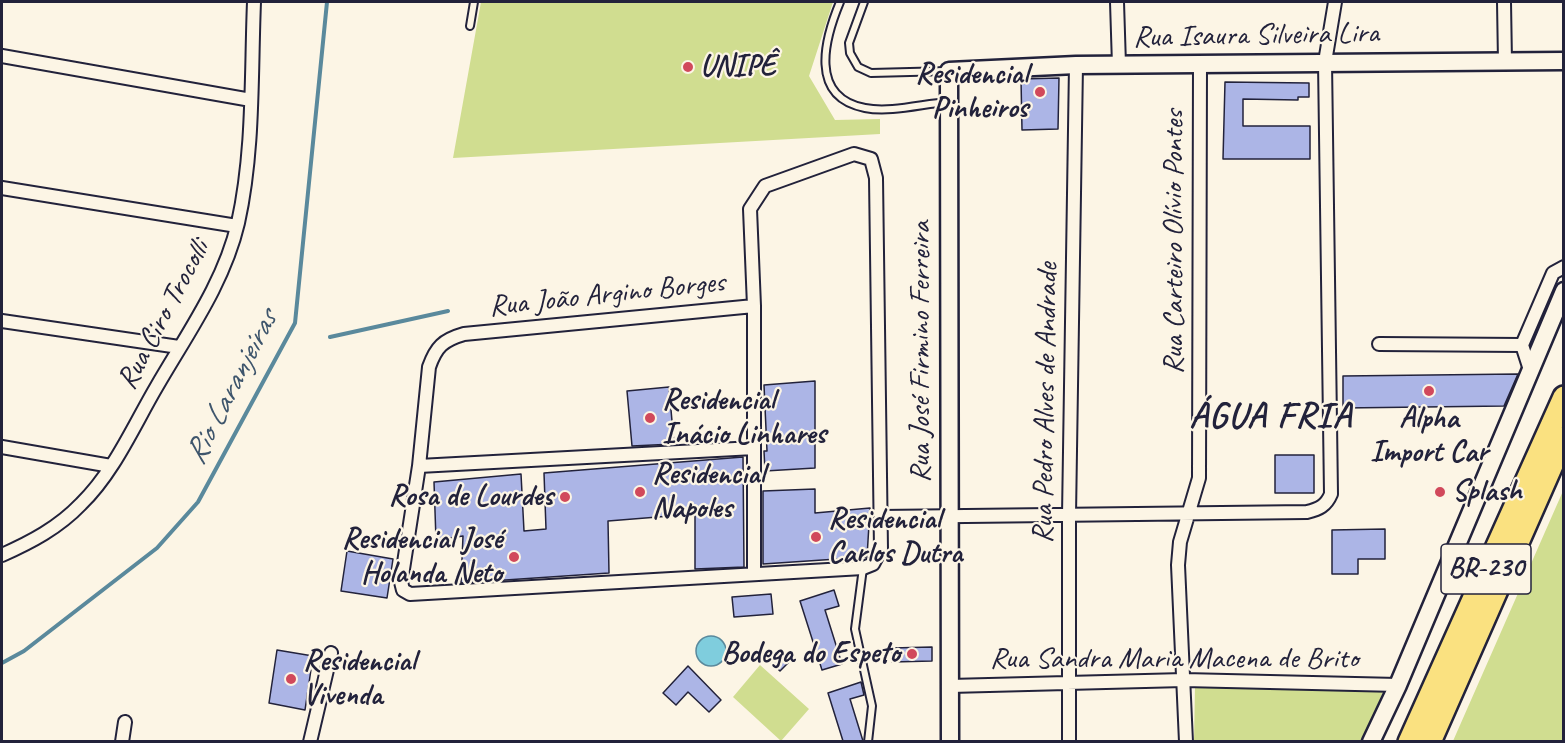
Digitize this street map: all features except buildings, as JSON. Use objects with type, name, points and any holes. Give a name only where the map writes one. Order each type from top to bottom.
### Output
[{"type":"highway","name":"BR-230","points":[[1410,741],[1563,397]]},
{"type":"highway","name":"BR-230","points":[[1430,741],[1563,438]]},
{"type":"main road","name":"Rua Isaura Silveira Lira","points":[[949,71],[1076,65],[1563,61]]},
{"type":"main road","name":"Rua José Firmino Ferreira","points":[[949,71],[950,741]]},
{"type":"main road","points":[[1371,741],[1398,685],[1531,373],[1563,291]]},
{"type":"street","name":"Rua Ciro Trocolli","points":[[2,555],[33,542],[62,522],[83,503],[111,466],[221,273],[237,226],[246,174],[254,2]]},
{"type":"street","points":[[1117,2],[1119,65]]},
{"type":"street","points":[[881,517],[1307,512],[1319,509],[1328,502],[1331,494],[1325,62],[1335,2]]},
{"type":"street","points":[[1504,2],[1505,62]]},
{"type":"street","points":[[2,56],[251,100]]},
{"type":"street","name":"Rua Carteiro Olívio Pontes","points":[[1186,741],[1178,565],[1180,542],[1199,478],[1200,64]]},
{"type":"street","name":"Rua Pedro Alves de Andrade","points":[[1069,741],[1069,515],[1076,65]]},
{"type":"street","points":[[754,448],[419,466],[401,582],[403,590],[410,594],[863,568],[873,564],[881,549],[876,178],[871,159],[854,154],[765,186],[750,209],[754,306],[754,448],[754,573]]},
{"type":"street","points":[[2,188],[237,226]]},
{"type":"street","points":[[1531,373],[1522,345],[1553,273],[1563,267]]},
{"type":"street","name":"Rua João Argino Borges","points":[[419,466],[429,367],[434,352],[442,342],[464,334],[754,306]]},
{"type":"street","points":[[2,321],[179,347]]},
{"type":"street","points":[[1379,344],[1522,345]]},
{"type":"street","points":[[2,447],[111,466]]},
{"type":"street","points":[[310,741],[331,653]]},
{"type":"street","name":"Rua Sandra Maria Macena de Brito","points":[[950,686],[1184,680],[1398,685]]},
{"type":"street","points":[[122,741],[125,722]]},
{"type":"lane","points":[[470,26],[474,2]]},
{"type":"lane","points":[[840,2],[825,42],[823,59],[825,72],[838,94],[863,108],[876,109],[949,101]]},
{"type":"lane","points":[[864,2],[850,33],[849,43],[850,53],[858,67],[871,74],[949,71]]},
{"type":"lane","points":[[863,568],[855,629],[872,706],[868,741]]},
{"type":"green space","name":"UNIPÊ","points":[[481,2],[833,2],[809,76],[835,120],[880,119],[880,134],[453,158]]},
{"type":"green space","points":[[1563,491],[1563,741],[1453,741]]},
{"type":"green space","points":[[760,665],[809,709],[781,741],[733,697]]},
{"type":"green space","points":[[1195,686],[1384,690],[1362,741],[1194,742]]},
{"type":"water","points":[[711,636],[717,637],[725,645],[725,657],[717,665],[711,666],[705,665],[697,657],[696,651],[697,645],[705,637]]},
{"type":"waterway","name":"Rio Laranjeiras","points":[[2,663],[24,651],[157,548],[198,502],[295,323],[327,2]]},
{"type":"waterway","points":[[330,337],[448,311]]},
{"type":"place","name":"UNIPÊ","points":[[688,67]]},
{"type":"place","name":"Residencial Pinheiros","points":[[1040,92]]},
{"type":"place","name":"Alpha Import Car","points":[[1429,391]]},
{"type":"place","name":"Residencial Inácio Linhares","points":[[650,418]]},
{"type":"place","name":"Residencial Napoles","points":[[640,492]]},
{"type":"place","name":"Splash","points":[[1440,492]]},
{"type":"place","name":"Rosa de Lourdes","points":[[565,497]]},
{"type":"place","name":"Residencial Carlos Dutra","points":[[816,537]]},
{"type":"place","name":"Residencial José Holanda Neto","points":[[514,557]]},
{"type":"place","name":"Bodega do Espeto","points":[[912,654]]},
{"type":"place","name":"Residencial Vivenda","points":[[291,679]]},
{"type":"district","name":"ÁGUA FRIA","points":[[1271,418]]}]
